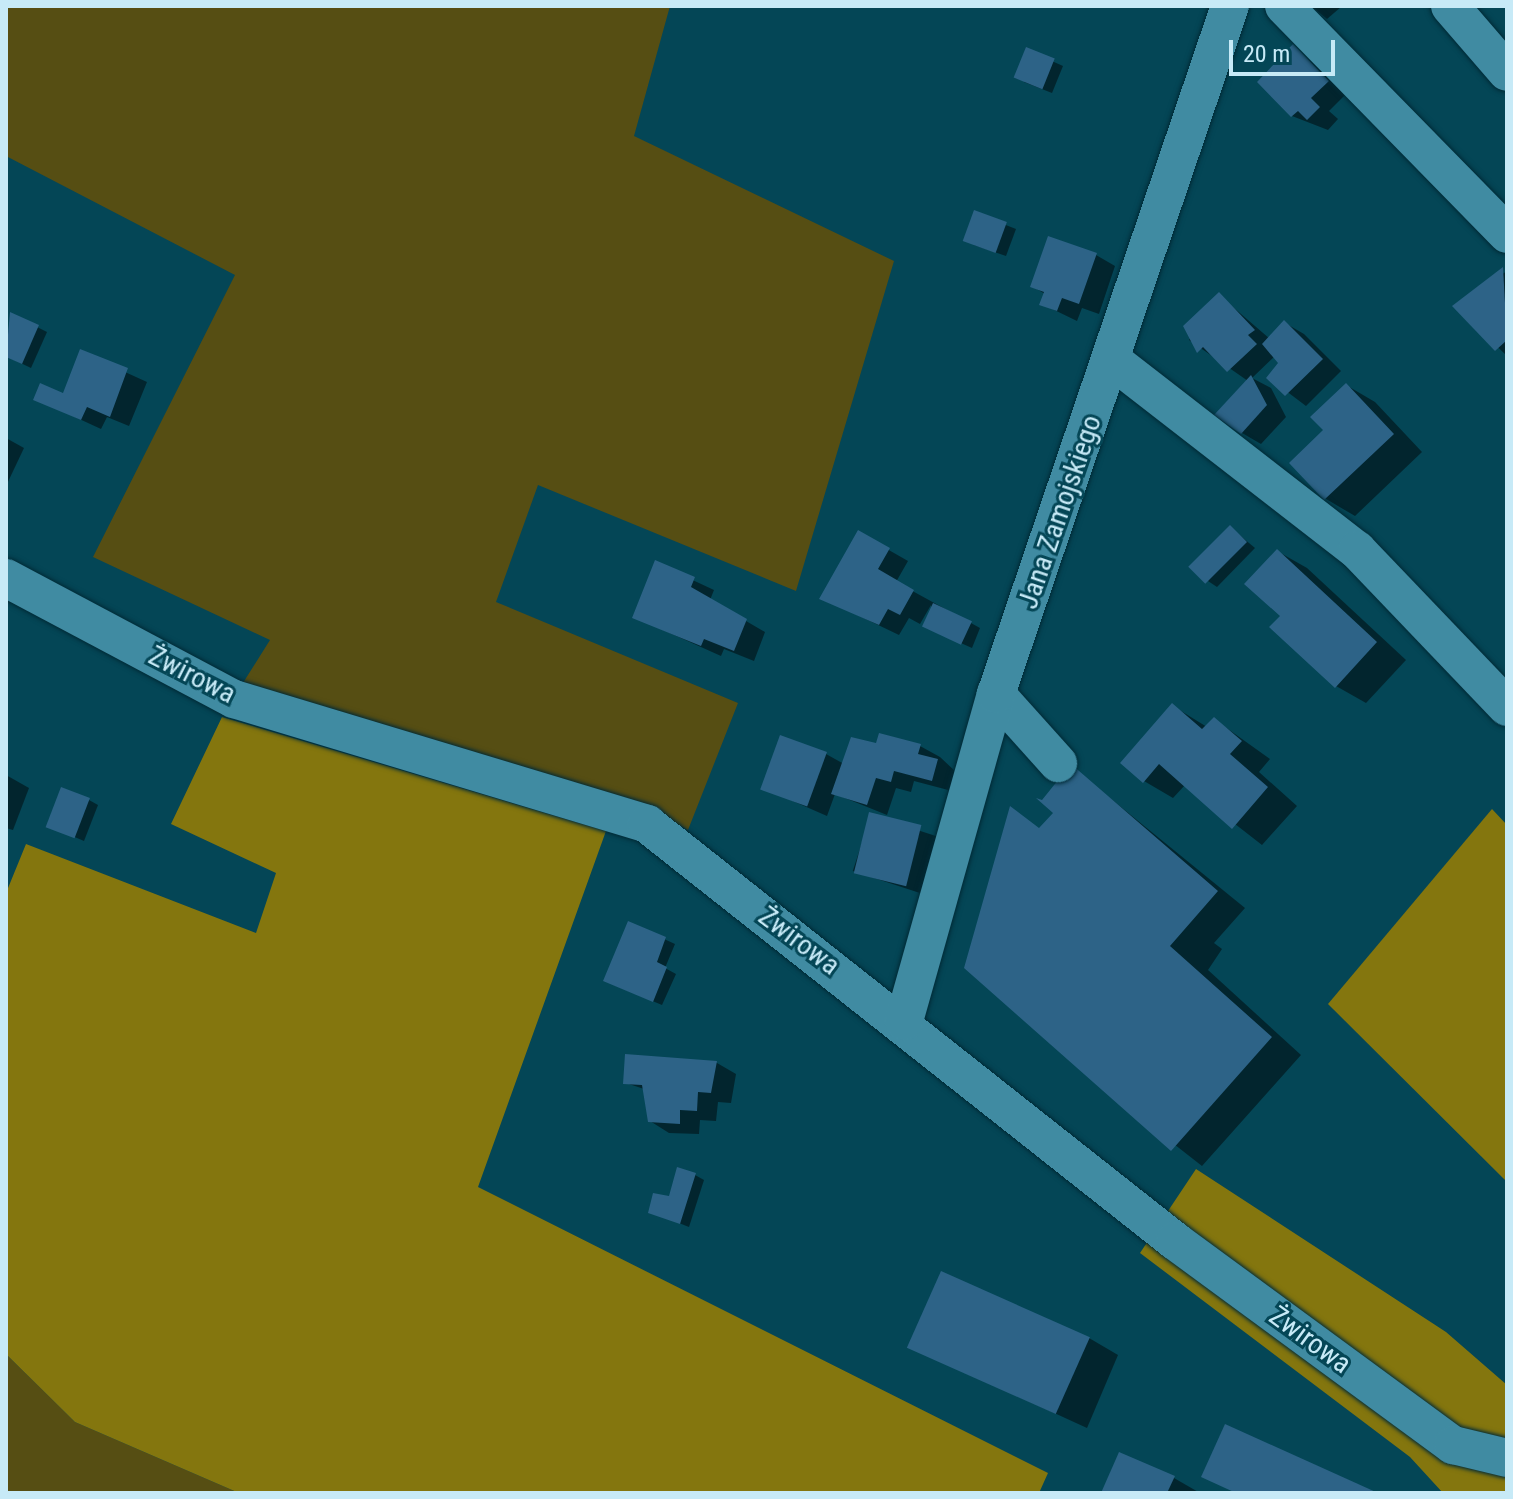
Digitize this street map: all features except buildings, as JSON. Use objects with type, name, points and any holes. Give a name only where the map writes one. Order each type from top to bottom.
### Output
[{"type":"street","name":"Jana Zamojskiego","points":[[904,1021],[996,694],[1113,361],[1230,6]]},
{"type":"street","points":[[1284,6],[1507,234]]},
{"type":"street","points":[[1450,6],[1507,72]]},
{"type":"street","points":[[1113,361],[1357,550],[1507,707]]},
{"type":"street","name":"Żwirowa","points":[[6,578],[234,699],[647,824],[904,1021],[1175,1241],[1453,1445],[1507,1458]]},
{"type":"street","points":[[996,694],[1058,763]]},
{"type":"shaded area","points":[[6,6],[670,6],[634,136],[894,261],[796,591],[538,485],[496,602],[738,703],[688,830],[636,801],[241,686],[270,640],[93,557],[235,275],[6,156]]},
{"type":"shaded area","points":[[222,717],[606,831],[478,1187],[1048,1473],[1039,1493],[239,1493],[75,1422],[6,1354],[6,893],[26,844],[256,933],[276,873],[171,824]]},
{"type":"shaded area","points":[[1492,809],[1507,825],[1507,1182],[1328,1004]]},
{"type":"shaded area","points":[[1196,1169],[1446,1332],[1507,1385],[1507,1493],[1443,1493],[1410,1457],[1140,1253]]},
{"type":"shaded area","points":[[6,1354],[75,1422],[239,1493],[6,1493]]}]
